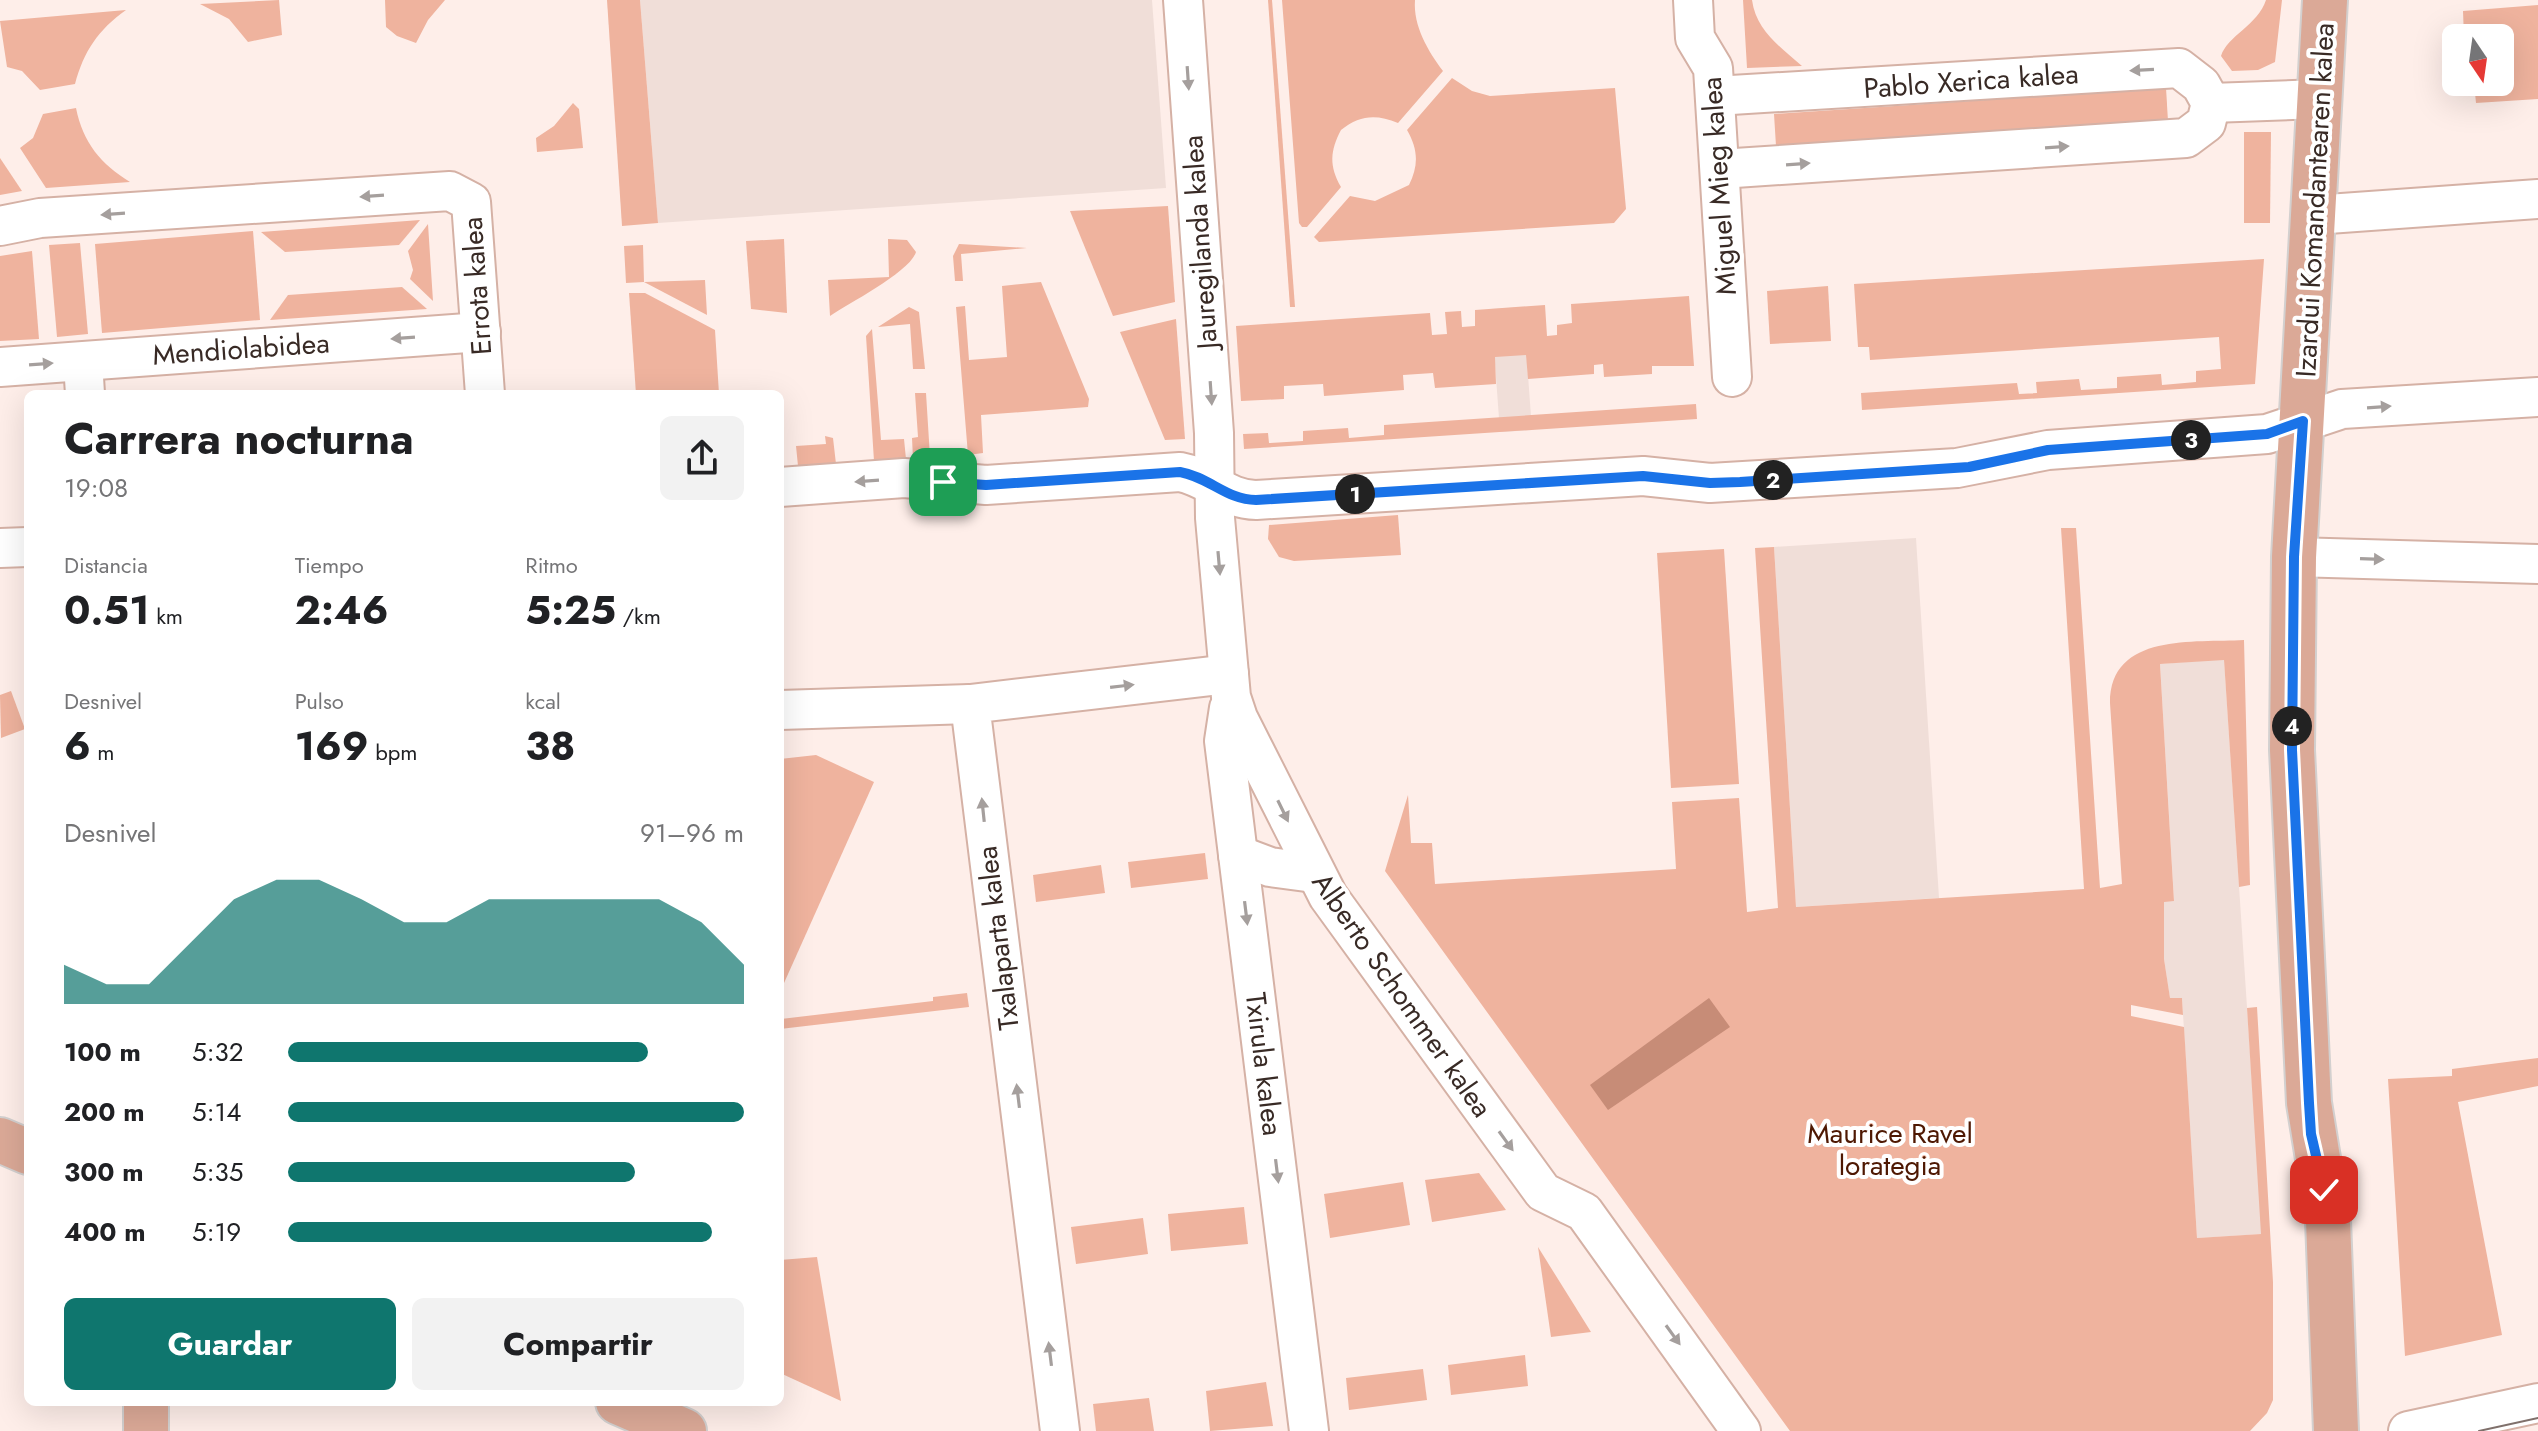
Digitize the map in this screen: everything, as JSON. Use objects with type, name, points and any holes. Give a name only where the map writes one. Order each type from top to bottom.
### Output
[{"type":"main road","name":"Izardui Komandantearen kalea","points":[[2325,0],[2294,557],[2292,750],[2311,1134],[2328,1220],[2329,1422]]},
{"type":"main road","points":[[0,1140],[24,1150]]},
{"type":"main road","points":[[146,1406],[146,1431]]},
{"type":"main road","points":[[629,1415],[684,1431]]},
{"type":"street","name":"Jauregilanda kalea","points":[[1183,0],[1216,485]]},
{"type":"street","name":"Miguel Mieg kalea","points":[[1693,0],[1695,38],[1713,68],[1732,377]]},
{"type":"street","name":"Pablo Xerica kalea","points":[[1715,96],[2179,68],[2201,85],[2211,103]]},
{"type":"street","points":[[1720,169],[2186,138],[2206,123],[2211,103],[2320,99]]},
{"type":"street","name":"Errota kalea","points":[[0,226],[40,218],[450,191],[471,202],[485,390]]},
{"type":"street","points":[[2314,215],[2538,199]]},
{"type":"street","name":"Mendiolabidea","points":[[0,367],[84,378],[481,332]]},
{"type":"street","points":[[784,487],[904,478],[986,485],[1172,472],[1194,474],[1233,497],[1256,500],[1643,476],[1710,483],[1969,467],[2048,450],[2267,434],[2342,409],[2538,397]]},
{"type":"street","name":"Alberto Schommer kalea","points":[[1216,485],[1230,686],[1247,739],[1314,873],[1543,1192],[1584,1212],[1741,1431]]},
{"type":"street","points":[[0,548],[24,547]]},
{"type":"street","points":[[2294,557],[2538,564]]},
{"type":"street","points":[[784,710],[970,704],[1230,686]]},
{"type":"street","name":"Txirula kalea","points":[[1230,686],[1224,741],[1309,1431]]},
{"type":"street","name":"Txalaparta kalea","points":[[970,704],[1060,1431]]},
{"type":"street","points":[[1238,855],[1270,867],[1314,873]]},
{"type":"street","points":[[2408,1431],[2538,1403]]},
{"type":"shaded area","points":[[640,0],[1152,0],[1166,188],[658,223]]},
{"type":"shaded area","points":[[1523,307],[1532,430],[1500,432],[1491,309]]},
{"type":"shaded area","points":[[1916,538],[1939,898],[1796,907],[1774,547]]},
{"type":"shaded area","points":[[2224,659],[2262,1234],[2197,1238],[2182,998],[2170,999],[2164,959],[2164,901],[2174,900],[2160,664]]},
{"type":"shaded area","points":[[1709,998],[1730,1027],[1608,1110],[1590,1085]]},
{"type":"green space","points":[[279,0],[282,35],[248,42],[229,19],[200,4]]},
{"type":"green space","points":[[385,0],[445,0],[428,20],[416,43],[397,36],[386,27]]},
{"type":"green space","points":[[607,0],[640,0],[658,223],[622,226]]},
{"type":"green space","points":[[1268,0],[1272,0],[1295,307],[1290,307]]},
{"type":"green space","points":[[1282,0],[1415,0],[1416,19],[1423,38],[1443,71],[1398,123],[1368,118],[1355,121],[1341,130],[1332,158],[1341,187],[1307,227],[1299,223]]},
{"type":"green space","points":[[1743,0],[1752,0],[1764,29],[1802,66],[1747,68]]},
{"type":"green space","points":[[2266,0],[2282,0],[2275,62],[2258,70],[2232,71],[2221,56],[2224,49],[2262,9]]},
{"type":"green space","points":[[2538,5],[2538,99],[2476,103],[2475,96],[2514,96],[2514,24],[2463,24],[2463,11]]},
{"type":"green space","points":[[126,10],[107,25],[93,42],[75,84],[40,90],[22,71],[7,67],[0,21]]},
{"type":"green space","points":[[1452,78],[1472,91],[1490,96],[1615,88],[1626,209],[1614,223],[1319,242],[1314,237],[1350,196],[1375,201],[1409,185],[1416,157],[1407,130]]},
{"type":"green space","points":[[2166,88],[2168,121],[1776,146],[1774,114]]},
{"type":"green space","points":[[573,103],[579,109],[583,148],[537,152],[536,138],[554,126]]},
{"type":"green space","points":[[76,108],[83,132],[95,151],[110,168],[130,182],[46,188],[20,148],[33,138],[43,114]]},
{"type":"green space","points":[[2244,132],[2271,132],[2270,223],[2244,223]]},
{"type":"green space","points":[[0,158],[22,191],[0,195]]},
{"type":"green space","points":[[1168,206],[1175,302],[1113,316],[1070,211]]},
{"type":"green space","points":[[420,220],[399,245],[285,252],[261,232]]},
{"type":"green space","points":[[428,224],[433,301],[410,279],[413,270],[408,251]]},
{"type":"green space","points":[[253,231],[260,320],[102,333],[95,244]]},
{"type":"green space","points":[[784,239],[787,313],[751,309],[746,241]]},
{"type":"green space","points":[[888,239],[907,240],[916,252],[911,260],[891,278],[830,316],[828,280],[889,277]]},
{"type":"green space","points":[[80,243],[88,334],[57,337],[49,245]]},
{"type":"green space","points":[[959,244],[1027,248],[961,254],[963,281],[955,281],[953,256]]},
{"type":"green space","points":[[643,245],[644,282],[626,283],[624,246]]},
{"type":"green space","points":[[32,251],[39,339],[0,341],[0,256]]},
{"type":"green space","points":[[2264,259],[2255,384],[1862,410],[1861,393],[2017,383],[2019,394],[2037,393],[2036,382],[2079,379],[2081,390],[2117,388],[2117,377],[2161,374],[2162,385],[2196,382],[2196,371],[2221,369],[2219,337],[1870,360],[1869,347],[1858,347],[1854,284]]},
{"type":"green space","points":[[705,280],[707,315],[644,282]]},
{"type":"green space","points":[[1041,282],[1089,399],[1088,407],[981,415],[983,453],[968,455],[956,307],[965,306],[969,360],[1007,357],[1002,286]]},
{"type":"green space","points":[[1828,286],[1831,341],[1770,344],[1767,291]]},
{"type":"green space","points":[[402,287],[427,309],[270,320],[288,295]]},
{"type":"green space","points":[[629,293],[645,293],[715,330],[719,390],[636,390]]},
{"type":"green space","points":[[1689,296],[1694,366],[1652,366],[1652,374],[1604,377],[1603,364],[1594,365],[1594,374],[1528,379],[1526,355],[1495,357],[1496,384],[1435,388],[1433,373],[1403,375],[1404,390],[1324,396],[1323,384],[1284,386],[1284,399],[1241,401],[1236,326],[1430,313],[1432,335],[1447,334],[1445,312],[1461,311],[1462,327],[1475,326],[1475,310],[1545,305],[1547,336],[1557,335],[1557,325],[1572,323],[1571,304]]},
{"type":"green space","points":[[909,307],[919,312],[925,369],[913,369],[910,324],[878,327]]},
{"type":"green space","points":[[1176,319],[1185,439],[1165,440],[1120,332]]},
{"type":"green space","points":[[872,329],[881,440],[904,439],[906,459],[874,461],[866,336]]},
{"type":"green space","points":[[915,393],[926,393],[930,457],[913,459],[912,438],[918,437]]},
{"type":"green space","points":[[1696,404],[1697,419],[1244,449],[1243,434],[1268,433],[1269,443],[1303,441],[1303,431],[1348,428],[1349,438],[1384,435],[1384,425]]},
{"type":"green space","points":[[825,436],[833,438],[836,464],[798,466],[796,446],[826,444]]},
{"type":"green space","points":[[1398,515],[1401,555],[1294,561],[1279,557],[1268,539],[1269,525]]},
{"type":"green space","name":"Maurice Ravel lorategia","points":[[2061,528],[2076,528],[2100,888],[2122,884],[2110,703],[2114,680],[2124,664],[2139,653],[2159,646],[2244,640],[2250,885],[2239,887],[2224,660],[2160,664],[2174,901],[2164,902],[2164,959],[2170,998],[2182,998],[2183,1015],[2131,1005],[2131,1016],[2184,1027],[2197,1238],[2261,1234],[2247,1008],[2257,1007],[2273,1282],[2273,1400],[2267,1413],[2250,1431],[1790,1431],[1385,871],[1408,795],[1411,843],[1432,843],[1435,884],[1676,869],[1672,802],[1739,798],[1747,912],[1778,908],[1755,548],[1774,547],[1796,907],[2084,889]]},
{"type":"green space","points":[[1724,549],[1739,784],[1671,788],[1657,553]]},
{"type":"green space","points":[[11,691],[24,726],[24,729],[1,738],[0,695]]},
{"type":"green space","points":[[816,755],[874,782],[784,983],[784,759]]},
{"type":"green space","points":[[1205,853],[1208,879],[1131,888],[1128,862]]},
{"type":"green space","points":[[1101,865],[1105,893],[1036,902],[1033,875]]},
{"type":"green space","points":[[967,993],[969,1007],[784,1029],[784,1019],[933,1001],[933,997]]},
{"type":"green space","points":[[2538,1058],[2538,1086],[2458,1102],[2502,1335],[2405,1356],[2388,1079],[2452,1076],[2452,1069]]},
{"type":"green space","points":[[1479,1173],[1506,1210],[1432,1222],[1425,1180]]},
{"type":"green space","points":[[1403,1182],[1410,1225],[1330,1238],[1324,1194]]},
{"type":"green space","points":[[1244,1207],[1248,1244],[1171,1251],[1168,1214]]},
{"type":"green space","points":[[1143,1218],[1148,1254],[1076,1264],[1071,1227]]},
{"type":"green space","points":[[1538,1247],[1591,1332],[1551,1337]]},
{"type":"green space","points":[[817,1257],[841,1401],[784,1375],[784,1260]]},
{"type":"green space","points":[[1525,1355],[1528,1386],[1451,1395],[1448,1365]]},
{"type":"green space","points":[[1423,1369],[1427,1400],[1349,1410],[1346,1378]]},
{"type":"green space","points":[[1266,1382],[1273,1426],[1210,1431],[1206,1391]]},
{"type":"green space","points":[[1149,1398],[1154,1431],[1096,1431],[1093,1404]]},
{"type":"tram line","points":[[2479,1431],[2538,1418]]},
{"type":"route","points":[[943,482],[986,485],[1180,472],[1194,474],[1233,497],[1246,500],[1643,476],[1710,483],[1740,482],[1969,467],[2048,450],[2267,434],[2303,421],[2294,557],[2292,750],[2311,1134],[2324,1190]]}]
